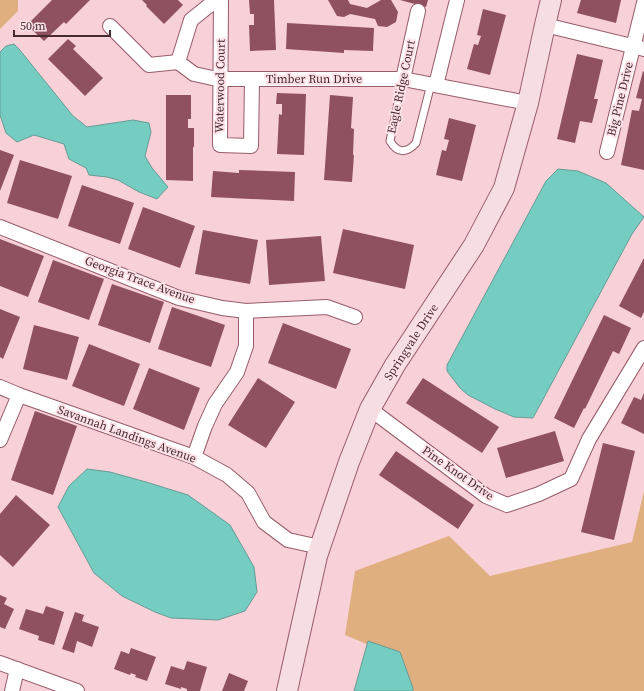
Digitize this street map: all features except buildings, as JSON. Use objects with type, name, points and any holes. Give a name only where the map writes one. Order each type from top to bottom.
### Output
[{"type":"street","points":[[110,26],[150,65],[178,62],[191,20],[216,0]]},
{"type":"street","name":"Waterwood Court","points":[[221,0],[220,146],[251,146],[252,79]]},
{"type":"street","points":[[433,84],[457,0]]},
{"type":"street","name":"Springvale Drive","points":[[287,691],[317,556],[349,462],[370,409],[395,365],[474,245],[504,188],[528,103],[552,0]]},
{"type":"street","name":"Big Pine Drive","points":[[607,152],[638,48],[644,3]]},
{"type":"street","name":"Eagle Ridge Court","points":[[403,79],[418,11]]},
{"type":"street","name":"Big Pine Drive","points":[[545,26],[638,48]]},
{"type":"street","name":"Timber Run Drive","points":[[178,62],[194,74],[220,79],[403,79],[528,103]]},
{"type":"street","name":"Georgia Trace Avenue","points":[[0,227],[179,298],[222,308],[246,311],[327,307],[355,317]]},
{"type":"street","points":[[194,457],[215,404],[237,372],[246,346],[246,311]]},
{"type":"street","name":"Pine Knot Drive","points":[[370,409],[486,496],[507,505],[539,494],[571,479],[589,439],[644,348]]},
{"type":"street","name":"Savannah Landings Avenue","points":[[0,387],[194,457],[227,475],[248,493],[264,522],[288,540],[320,547]]},
{"type":"street","points":[[0,440],[19,395]]},
{"type":"street","points":[[0,663],[77,691]]},
{"type":"street","points":[[12,691],[17,669]]},
{"type":"lane","name":"Eagle Ridge Court","points":[[403,79],[390,141],[396,149],[400,151],[410,149],[416,143],[433,84]]},
{"type":"shaded area","points":[[0,0],[18,0],[18,11],[0,29]]},
{"type":"shaded area","points":[[644,491],[644,691],[405,691],[400,658],[345,635],[355,571],[449,536],[490,576],[632,542]]},
{"type":"water","points":[[14,44],[73,116],[87,127],[133,120],[149,123],[151,132],[145,156],[152,168],[168,187],[157,199],[139,192],[118,180],[89,175],[86,168],[69,159],[64,144],[34,135],[17,142],[6,133],[0,115],[0,52],[6,46]]},
{"type":"water","points":[[558,169],[578,171],[606,183],[644,217],[632,234],[533,418],[514,417],[468,395],[460,388],[447,371],[447,365],[546,181]]},
{"type":"water","points":[[87,469],[110,472],[188,495],[230,525],[254,567],[257,592],[245,611],[218,620],[171,618],[122,596],[94,573],[58,507],[69,486]]},
{"type":"water","points":[[368,641],[400,652],[413,691],[354,691]]}]
